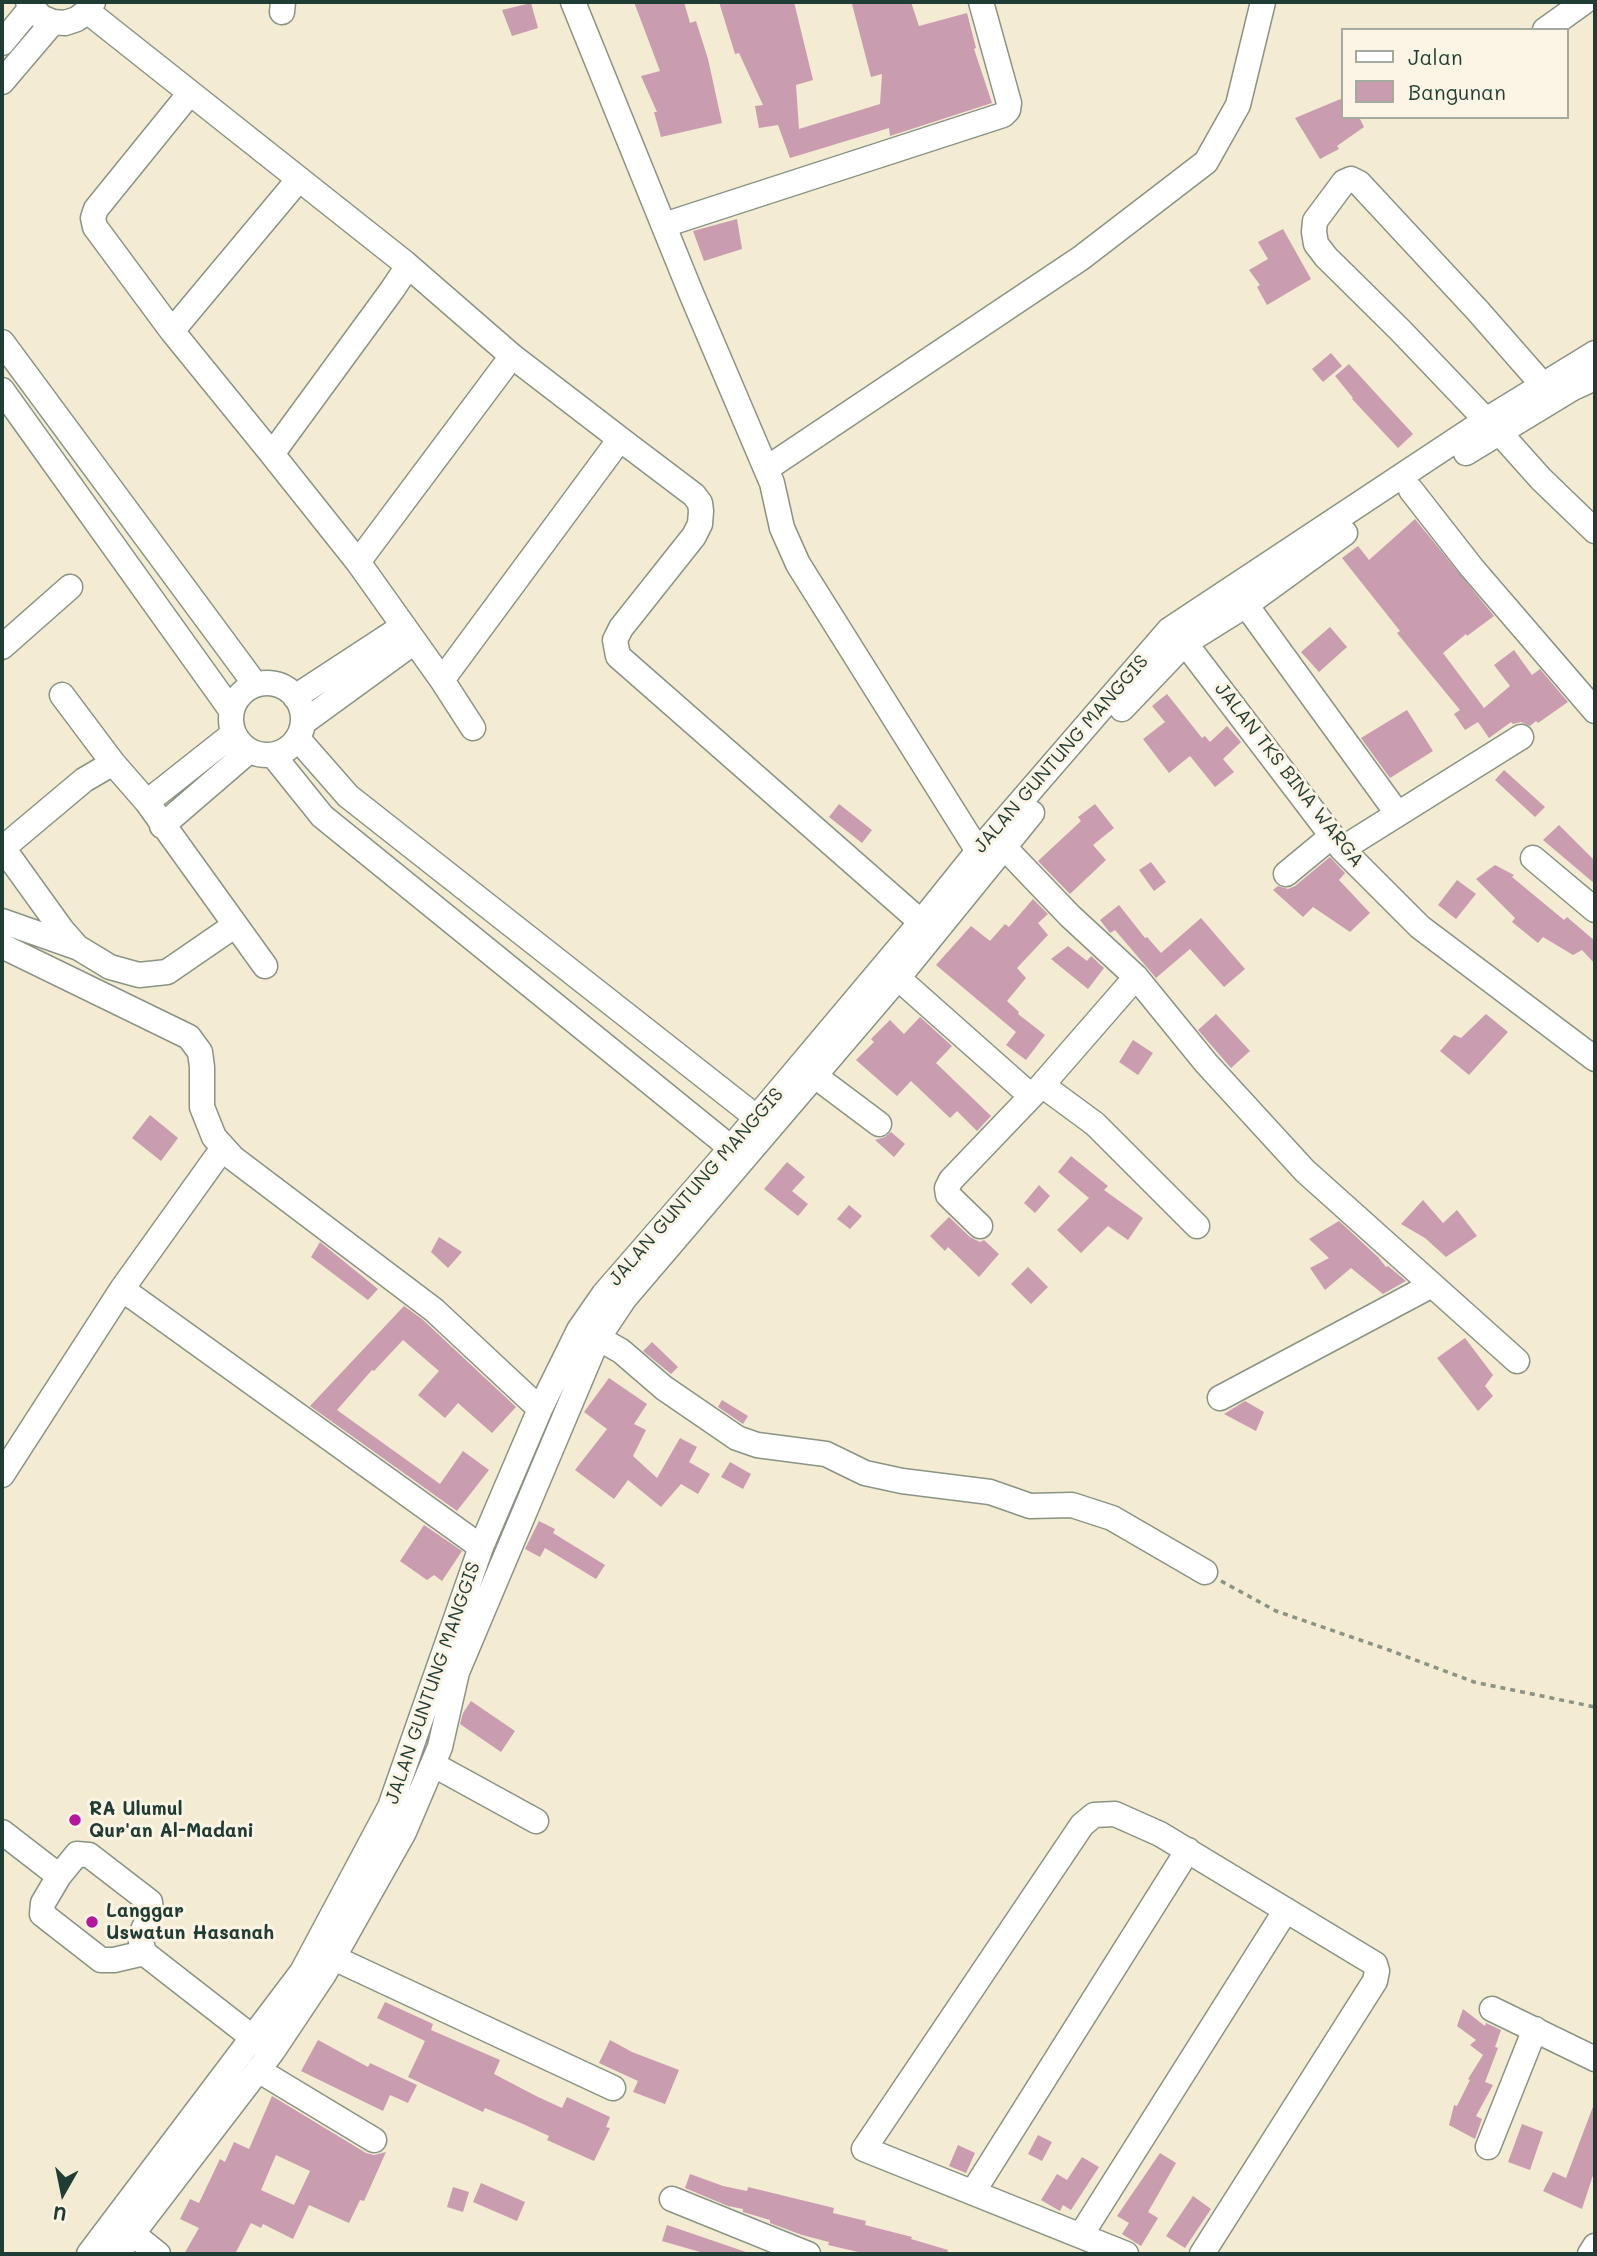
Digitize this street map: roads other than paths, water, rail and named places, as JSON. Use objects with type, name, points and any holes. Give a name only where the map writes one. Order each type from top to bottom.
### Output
[{"type":"street","points":[[573,2],[772,482],[782,528],[798,564],[978,851]]},
{"type":"street","points":[[664,225],[1003,115],[1008,110],[1009,103],[981,2]]},
{"type":"street","points":[[766,469],[1080,258],[1206,162],[1238,104],[1263,2]]},
{"type":"street","points":[[1548,28],[1584,2]]},
{"type":"street","points":[[2,43],[30,5],[41,17],[65,23],[77,19],[90,6],[190,93],[405,263],[512,356],[694,495],[701,511],[700,524],[694,536],[621,628],[615,640],[618,656],[921,922]]},
{"type":"street","points":[[2,82],[53,22]]},
{"type":"street","points":[[190,93],[96,209],[93,218],[95,227],[172,331],[358,562],[473,728]]},
{"type":"street","points":[[172,331],[299,179]]},
{"type":"street","points":[[1542,384],[1446,275],[1359,183],[1351,179],[1344,182],[1315,221],[1316,244],[1595,531]]},
{"type":"street","points":[[272,454],[392,290],[404,272],[405,263]]},
{"type":"street","points":[[2,342],[255,684]]},
{"type":"street","name":"JALAN GUNTUNG MANGGIS","points":[[117,2254],[261,2054],[334,1958],[404,1832],[440,1747],[457,1672],[598,1338],[624,1299],[898,978],[1004,847],[1141,686],[1185,643],[1246,605],[1333,541],[1411,490],[1542,384],[1595,353]]},
{"type":"street","points":[[358,562],[512,356]]},
{"type":"street","name":"JALAN GUNTUNG MANGGIS","points":[[89,2254],[261,2054],[390,1807],[481,1547],[540,1409],[579,1329],[604,1294],[732,1148],[978,851],[1169,631],[1492,426],[1595,378]]},
{"type":"street","points":[[2,390],[247,738],[322,817],[732,1148]]},
{"type":"street","points":[[442,680],[620,439]]},
{"type":"street","points":[[65,479],[92,463]]},
{"type":"street","points":[[1411,490],[1472,568],[1595,711]]},
{"type":"street","points":[[2,647],[70,587]]},
{"type":"street","points":[[1246,605],[1397,813]]},
{"type":"street","points":[[295,697],[408,634]]},
{"type":"street","points":[[147,802],[247,738],[287,750],[301,731],[408,634]]},
{"type":"street","name":"JALAN TKS BINA WARGA","points":[[1185,643],[1337,842],[1420,928],[1595,1059]]},
{"type":"street","points":[[247,738],[239,694],[255,684],[273,682],[290,690],[301,704],[301,731],[348,796],[756,1117]]},
{"type":"street","points":[[62,695],[113,763],[147,802],[265,966]]},
{"type":"street","points":[[1286,874],[1337,842],[1397,813],[1521,737]]},
{"type":"street","points":[[162,826],[247,738]]},
{"type":"street","points":[[77,947],[2,848],[84,780],[113,763]]},
{"type":"street","points":[[1004,847],[1070,916],[1136,977],[1206,1063],[1280,1145],[1352,1214],[1517,1360]]},
{"type":"street","points":[[1533,858],[1595,910]]},
{"type":"street","points":[[2,921],[77,947],[110,967],[139,975],[167,972],[234,926]]},
{"type":"street","points":[[2,946],[189,1037],[200,1052],[202,1107],[214,1137],[223,1148],[433,1310],[540,1409]]},
{"type":"street","points":[[980,1226],[948,1195],[947,1188],[951,1180],[1036,1091],[1136,977]]},
{"type":"street","points":[[898,978],[1036,1091],[1095,1124],[1198,1226]]},
{"type":"street","points":[[815,1076],[879,1124]]},
{"type":"street","points":[[2,1475],[122,1289],[223,1148]]},
{"type":"street","points":[[1220,1398],[1432,1285]]},
{"type":"street","points":[[122,1289],[481,1547]]},
{"type":"street","points":[[598,1338],[621,1351],[664,1388],[737,1438],[757,1445],[825,1454],[864,1473],[902,1481],[990,1492],[1030,1506],[1072,1505],[1112,1518],[1205,1572]]},
{"type":"street","points":[[433,1765],[536,1821]]},
{"type":"street","points":[[1126,2254],[864,2150],[1082,1825],[1094,1815],[1115,1814],[1160,1834],[1375,1964],[1377,1976],[1202,2254]]},
{"type":"street","points":[[2,1832],[59,1875]]},
{"type":"street","points":[[973,2192],[1188,1850]]},
{"type":"street","points":[[144,1953],[101,1960],[44,1916],[41,1908],[43,1903],[59,1875],[77,1854],[85,1853],[147,1898],[152,1907],[140,1937],[144,1953],[261,2054],[374,2140]]},
{"type":"street","points":[[1081,2235],[1286,1910]]},
{"type":"street","points":[[334,1958],[613,2088]]},
{"type":"street","points":[[1492,2009],[1595,2059]]},
{"type":"street","points":[[1488,2147],[1535,2029]]},
{"type":"street","points":[[672,2199],[807,2254]]},
{"type":"street","points":[[133,2234],[158,2254]]},
{"type":"street","points":[[1590,2254],[1595,2246]]},
{"type":"place","name":"RA Ulumul Qur'an Al-Madani","points":[[75,1820]]},
{"type":"place","name":"Langgar Uswatun Hasanah","points":[[92,1922]]}]
